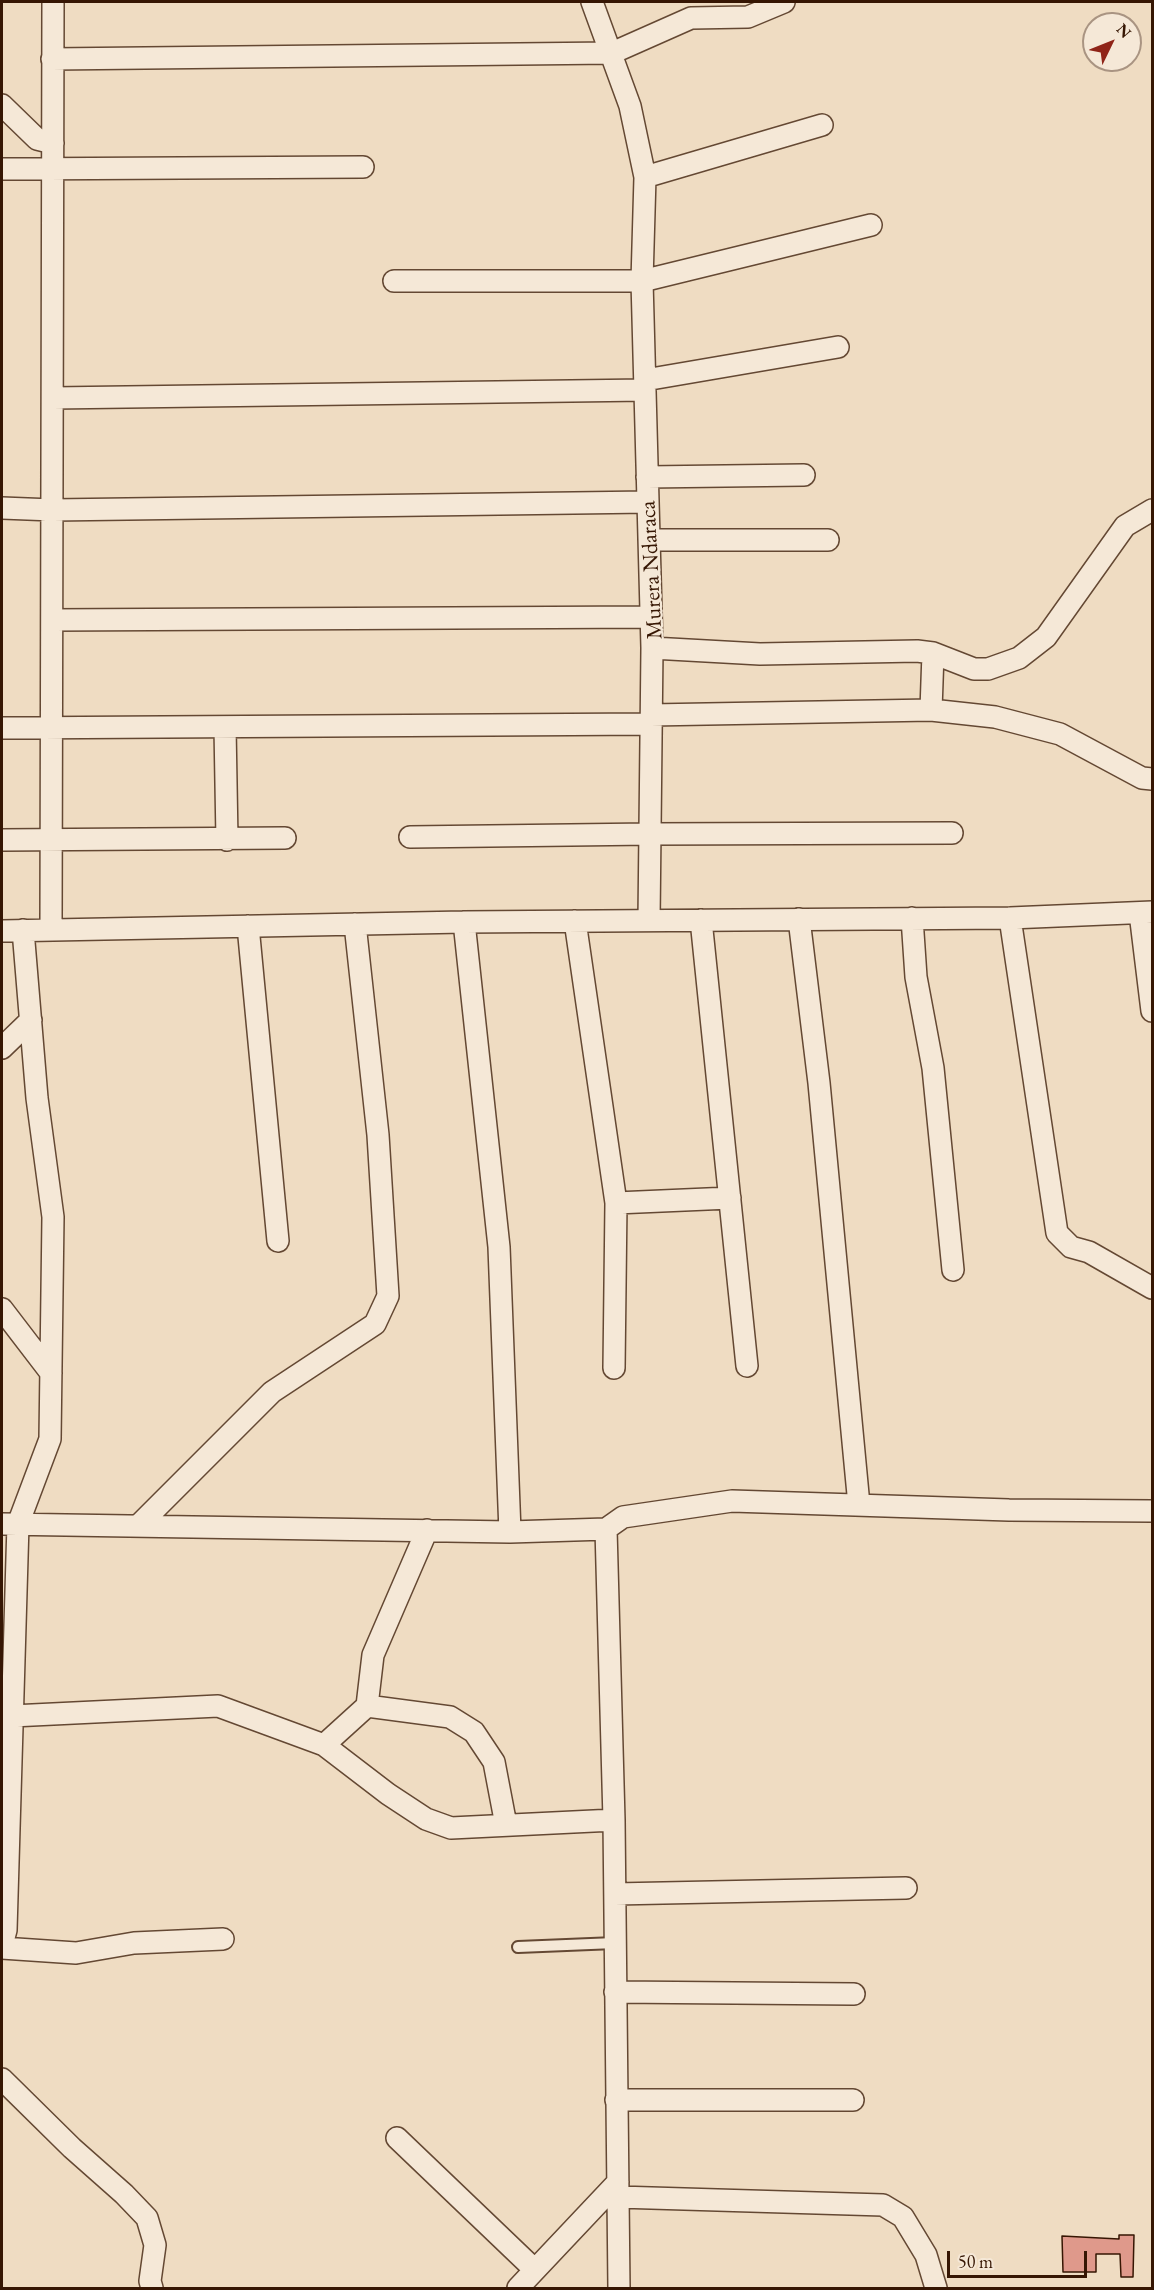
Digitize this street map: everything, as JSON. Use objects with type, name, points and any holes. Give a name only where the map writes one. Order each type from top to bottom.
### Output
[{"type":"street","points":[[51,930],[53,2]]},
{"type":"street","name":"Murera Ndaraca","points":[[592,2],[630,106],[645,177],[642,282],[652,648],[760,654],[917,651],[933,653],[975,669],[988,669],[1019,658],[1046,637],[1125,526],[1152,510]]},
{"type":"street","points":[[52,59],[612,53],[691,18],[748,17],[784,2]]},
{"type":"street","points":[[2,105],[37,139],[53,143]]},
{"type":"street","points":[[645,177],[822,125]]},
{"type":"street","points":[[2,170],[363,167]]},
{"type":"street","points":[[394,280],[642,282],[871,225]]},
{"type":"street","points":[[53,398],[645,385],[838,347]]},
{"type":"street","points":[[647,477],[804,475]]},
{"type":"street","points":[[2,508],[53,510],[648,502]]},
{"type":"street","points":[[649,540],[828,540]]},
{"type":"street","points":[[52,620],[651,617]]},
{"type":"street","points":[[649,920],[652,648]]},
{"type":"street","points":[[931,710],[933,653]]},
{"type":"street","points":[[2,728],[651,720],[931,710],[995,717],[1060,734],[1142,778],[1152,779]]},
{"type":"street","points":[[225,727],[227,840]]},
{"type":"street","points":[[410,837],[952,833]]},
{"type":"street","points":[[2,840],[285,838]]},
{"type":"street","points":[[2,931],[464,922],[1010,918],[1146,913],[1152,1011]]},
{"type":"street","points":[[912,918],[916,977],[933,1068],[953,1270]]},
{"type":"street","points":[[1010,918],[1057,1233],[1071,1247],[1089,1252],[1152,1288]]},
{"type":"street","points":[[799,919],[820,1094],[859,1505]]},
{"type":"street","points":[[702,920],[747,1366]]},
{"type":"street","points":[[575,921],[616,1203],[614,1368]]},
{"type":"street","points":[[464,922],[500,1247],[510,1532]]},
{"type":"street","points":[[138,1526],[272,1392],[375,1324],[388,1296],[378,1135],[355,924]]},
{"type":"street","points":[[248,926],[278,1241]]},
{"type":"street","points":[[23,930],[37,1098],[53,1217],[50,1439],[10,1524],[12,1716],[5,1853],[6,1930],[2,1947],[75,1953],[134,1943],[223,1939]]},
{"type":"street","points":[[2,1048],[31,1020]]},
{"type":"street","points":[[616,1203],[730,1198]]},
{"type":"street","points":[[2,1310],[51,1373]]},
{"type":"street","points":[[10,1524],[510,1532],[606,1529],[623,1517],[732,1501],[1009,1510],[1152,1510]]},
{"type":"street","points":[[606,1529],[614,1820],[619,2289]]},
{"type":"street","points":[[324,1745],[367,1706],[373,1655],[427,1530]]},
{"type":"street","points":[[12,1716],[218,1706],[324,1745],[388,1794],[426,1819],[451,1828],[614,1820]]},
{"type":"street","points":[[367,1706],[450,1717],[474,1732],[494,1762],[506,1825]]},
{"type":"street","points":[[615,1894],[906,1888]]},
{"type":"street","points":[[615,1992],[854,1994]]},
{"type":"street","points":[[2,2079],[147,2218],[155,2245],[150,2281],[152,2289]]},
{"type":"street","points":[[616,2100],[853,2100]]},
{"type":"street","points":[[397,2138],[535,2270]]},
{"type":"street","points":[[518,2289],[618,2190],[883,2205],[903,2217],[926,2255],[936,2289]]},
{"type":"lane","points":[[518,1947],[615,1943]]},
{"type":"building","points":[[1119,2235],[1134,2235],[1133,2277],[1121,2277],[1120,2254],[1096,2254],[1096,2272],[1063,2272],[1062,2236],[1119,2239]]}]
